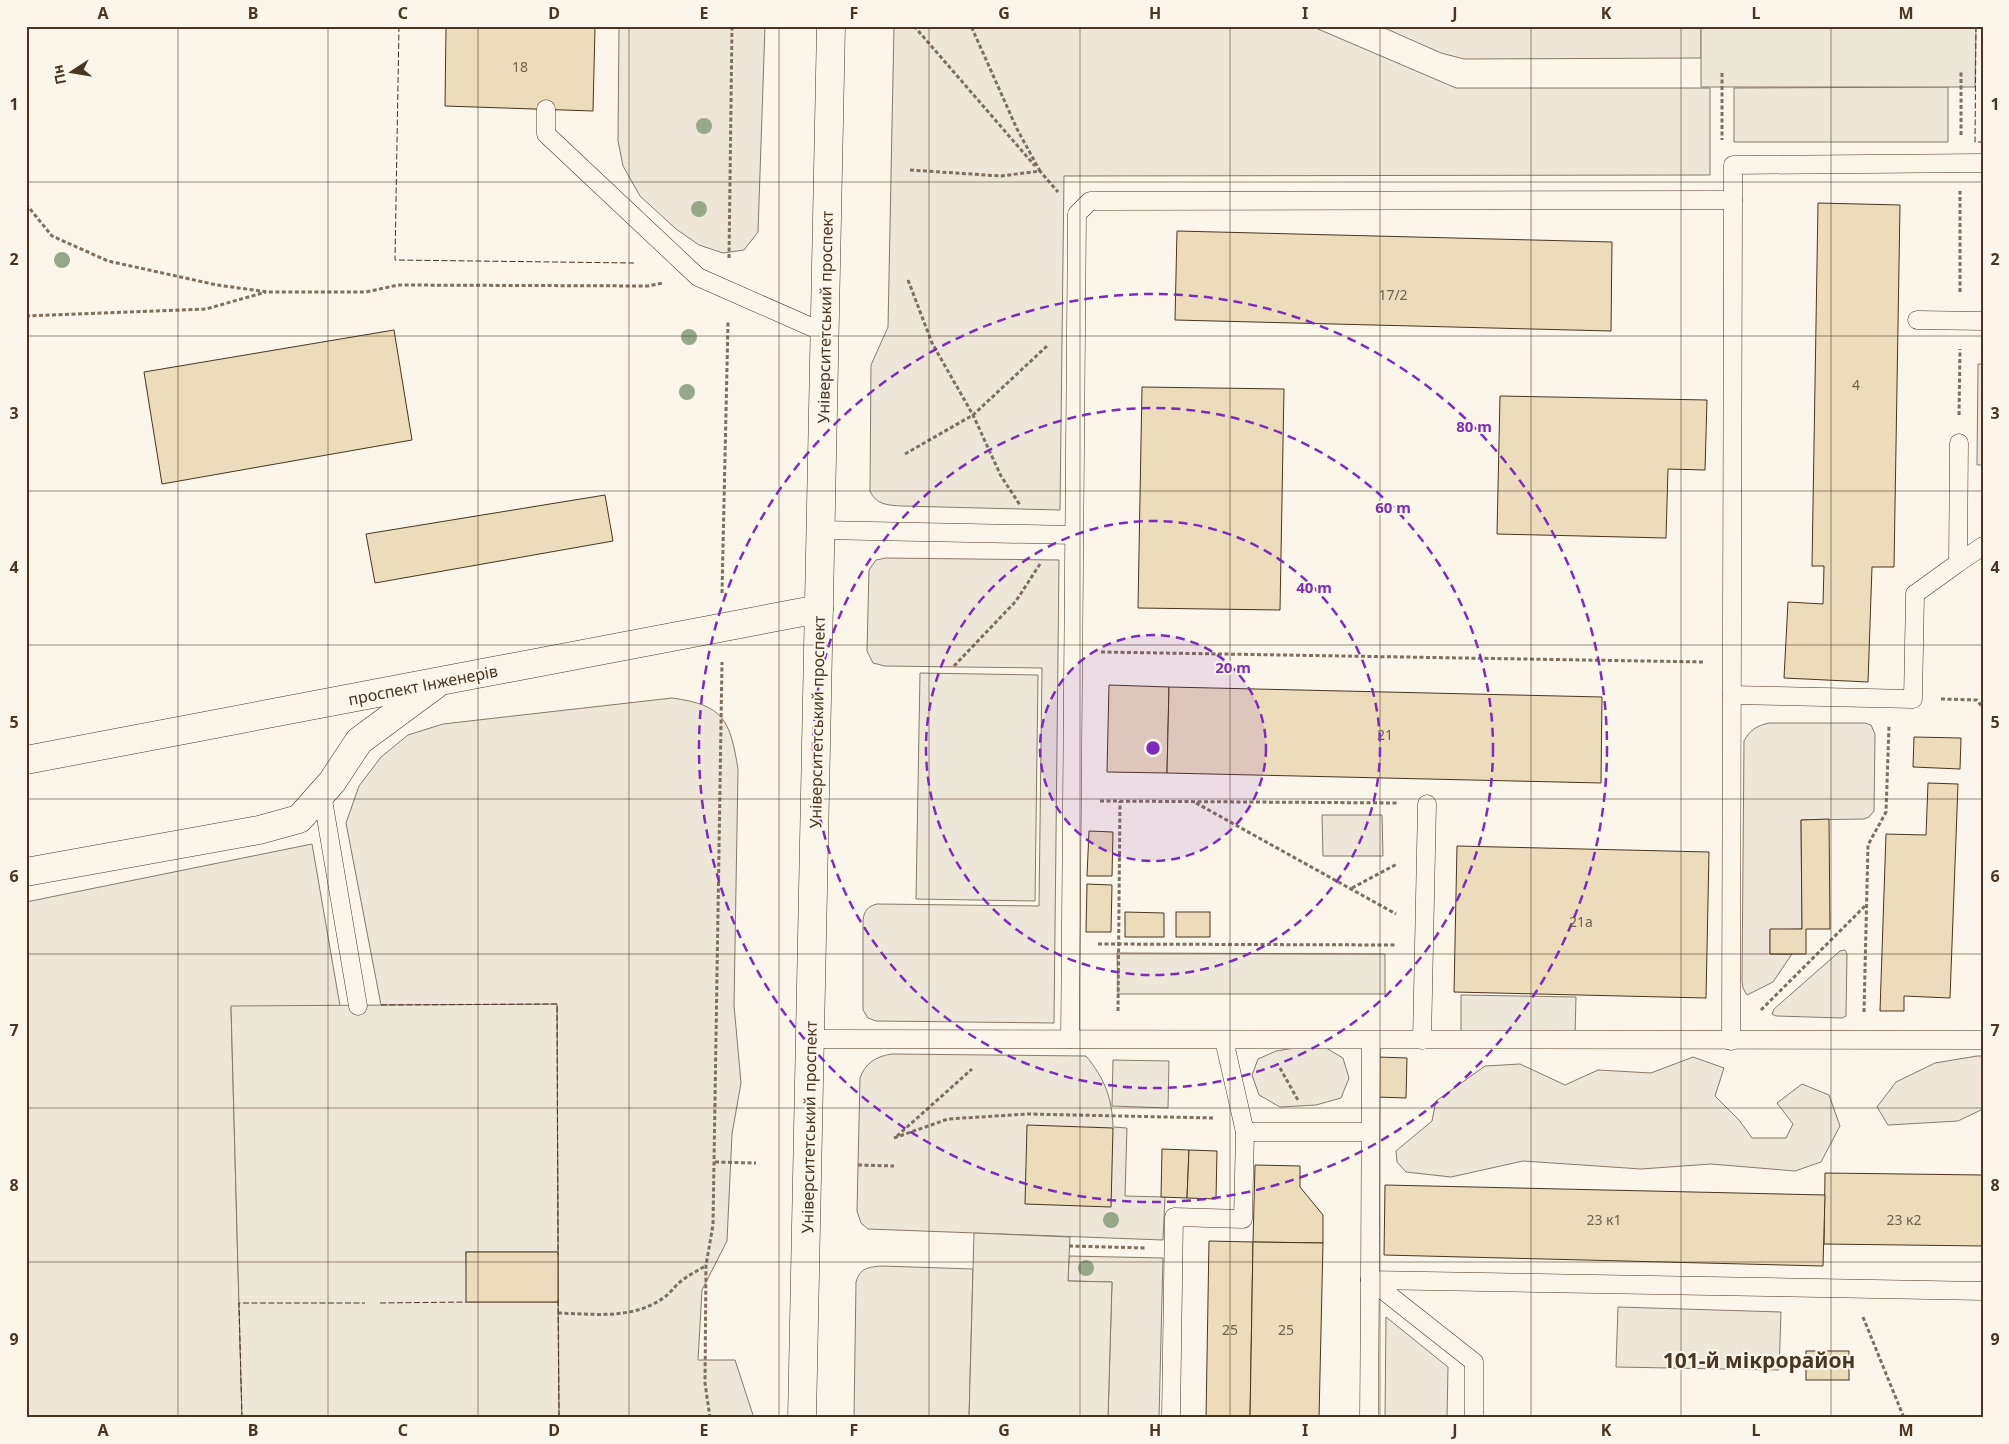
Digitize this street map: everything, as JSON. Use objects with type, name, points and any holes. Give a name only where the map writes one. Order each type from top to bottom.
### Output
[{"type":"main road","name":"Університетський проспект","points":[[802,1418],[831,26]]},
{"type":"main road","name":"проспект Інженерів","points":[[26,760],[819,609]]},
{"type":"main road","points":[[26,872],[267,828],[299,819],[332,782],[359,740],[442,681]]},
{"type":"lane","points":[[546,109],[546,134],[698,277],[825,333]]},
{"type":"lane","points":[[1731,1041],[1734,165],[1983,163]]},
{"type":"lane","points":[[1070,1039],[1073,651],[1067,534],[1076,319],[1077,214],[1090,201],[1733,200]]},
{"type":"lane","points":[[1917,320],[1983,321]]},
{"type":"lane","points":[[1958,564],[1959,443]]},
{"type":"lane","points":[[821,530],[1067,534]]},
{"type":"lane","points":[[1732,695],[1912,699],[1915,594],[1983,546]]},
{"type":"lane","points":[[322,794],[358,1006]]},
{"type":"lane","points":[[1422,1040],[1427,804]]},
{"type":"lane","points":[[811,1039],[1983,1040]]},
{"type":"lane","points":[[1171,1418],[1174,1218],[1243,1219],[1244,1125],[1224,1040]]},
{"type":"lane","points":[[1369,1418],[1371,1040]]},
{"type":"lane","points":[[1244,1125],[1315,1132],[1370,1132]]},
{"type":"lane","points":[[1370,1280],[1983,1291]]},
{"type":"lane","points":[[1370,1280],[1474,1362],[1474,1418]]},
{"type":"path","points":[[710,1418],[705,1383],[706,1265],[714,1224],[732,26]]},
{"type":"path","points":[[914,26],[1077,214]]},
{"type":"path","points":[[971,26],[1018,129],[1040,171]]},
{"type":"path","points":[[1961,72],[1961,164]]},
{"type":"path","points":[[1722,73],[1722,144],[1734,165]]},
{"type":"path","points":[[910,170],[1001,176],[1040,171]]},
{"type":"path","points":[[26,204],[52,236],[108,261],[217,285],[268,292],[366,292],[398,285],[648,286],[698,277]]},
{"type":"path","points":[[908,280],[932,343],[973,415],[1001,476],[1038,534]]},
{"type":"path","points":[[26,316],[206,309],[268,292]]},
{"type":"path","points":[[905,454],[973,415],[1076,319]]},
{"type":"path","points":[[954,666],[1016,601],[1067,534]]},
{"type":"path","points":[[1073,651],[1732,662]]},
{"type":"path","points":[[1863,1040],[1868,845],[1886,812],[1889,698]]},
{"type":"path","points":[[1912,699],[1977,700],[1983,708]]},
{"type":"path","points":[[1072,800],[1427,804]]},
{"type":"path","points":[[1118,1039],[1120,801]]},
{"type":"path","points":[[1194,802],[1351,889],[1425,937]]},
{"type":"path","points":[[1351,889],[1426,849]]},
{"type":"path","points":[[1731,1041],[1866,905]]},
{"type":"path","points":[[1070,944],[1425,937]]},
{"type":"path","points":[[1005,1039],[894,1138],[948,1119],[1010,1115],[1112,1114],[1244,1125]]},
{"type":"path","points":[[1264,1040],[1315,1132]]},
{"type":"path","points":[[714,1162],[756,1163]]},
{"type":"path","points":[[858,1165],[894,1166]]},
{"type":"path","points":[[1069,1246],[1174,1249]]},
{"type":"path","points":[[558,1313],[614,1315],[634,1312],[652,1305],[667,1296],[679,1283],[706,1265]]},
{"type":"path","points":[[1851,1288],[1904,1418]]},
{"type":"shaded area","points":[[619,26],[765,26],[758,232],[744,250],[723,253],[699,245],[676,229],[640,196],[623,166],[618,141]]},
{"type":"shaded area","points":[[894,26],[1311,26],[1456,88],[1710,88],[1710,175],[1064,176],[1060,510],[887,505],[879,502],[870,491],[871,365],[888,327]]},
{"type":"shaded area","points":[[1380,26],[1701,26],[1701,58],[1464,59],[1441,53]]},
{"type":"shaded area","points":[[1701,26],[1976,26],[1975,87],[1701,87]]},
{"type":"shaded area","points":[[1948,87],[1948,142],[1734,142],[1734,88]]},
{"type":"shaded area","points":[[1978,364],[1983,364],[1983,465],[1977,465]]},
{"type":"shaded area","points":[[886,558],[1059,560],[1054,1023],[876,1021],[868,1018],[863,1010],[863,920],[865,912],[871,906],[877,904],[1039,906],[1042,668],[885,666],[873,663],[867,651],[869,570],[876,560]]},
{"type":"shaded area","points":[[920,673],[1038,675],[1035,901],[916,899]]},
{"type":"shaded area","points":[[672,698],[703,705],[722,718],[732,738],[738,769],[734,1005],[741,1083],[732,1134],[727,1241],[702,1290],[698,1360],[735,1360],[754,1418],[559,1418],[557,1005],[381,1005],[346,823],[359,786],[381,757],[408,735],[443,724]]},
{"type":"shaded area","points":[[1769,723],[1865,723],[1871,725],[1875,734],[1874,811],[1869,817],[1864,819],[1801,820],[1802,929],[1770,930],[1770,954],[1792,954],[1773,982],[1747,995],[1742,981],[1744,741],[1754,729]]},
{"type":"shaded area","points":[[1322,815],[1382,815],[1383,856],[1323,856]]},
{"type":"shaded area","points":[[312,844],[340,1006],[231,1007],[242,1418],[26,1418],[26,902]]},
{"type":"shaded area","points":[[1845,950],[1847,954],[1846,1016],[1842,1018],[1776,1016],[1772,1014],[1774,1009],[1840,951]]},
{"type":"shaded area","points":[[1117,953],[1385,954],[1385,994],[1118,994]]},
{"type":"shaded area","points":[[1461,995],[1576,997],[1575,1036],[1461,1034]]},
{"type":"shaded area","points":[[557,1004],[558,1252],[466,1252],[467,1302],[558,1302],[559,1418],[242,1418],[231,1006]]},
{"type":"shaded area","points":[[1307,1046],[1326,1048],[1343,1058],[1349,1078],[1341,1098],[1316,1105],[1280,1107],[1259,1095],[1252,1075],[1258,1059],[1276,1051]]},
{"type":"shaded area","points":[[892,1054],[1086,1056],[1103,1081],[1111,1107],[1113,1127],[1127,1128],[1125,1196],[1165,1197],[1163,1240],[868,1229],[861,1223],[857,1211],[860,1078],[865,1068],[872,1061],[881,1056]]},
{"type":"shaded area","points":[[1983,1056],[1983,1109],[1958,1121],[1888,1125],[1877,1107],[1896,1082],[1935,1063]]},
{"type":"shaded area","points":[[1693,1057],[1724,1068],[1715,1096],[1739,1120],[1752,1138],[1786,1138],[1793,1124],[1777,1103],[1802,1084],[1829,1095],[1840,1126],[1821,1162],[1795,1171],[1711,1164],[1641,1169],[1523,1161],[1451,1177],[1406,1172],[1397,1162],[1396,1151],[1432,1121],[1436,1101],[1485,1066],[1520,1064],[1565,1085],[1598,1070],[1651,1073]]},
{"type":"shaded area","points":[[1113,1060],[1169,1061],[1168,1108],[1112,1106]]},
{"type":"shaded area","points":[[974,1233],[1070,1237],[1068,1281],[1112,1282],[1108,1418],[969,1418]]},
{"type":"shaded area","points":[[1069,1256],[1163,1258],[1159,1418],[1108,1418],[1112,1282],[1068,1281]]},
{"type":"shaded area","points":[[882,1266],[973,1269],[969,1418],[854,1418],[856,1282],[865,1269]]},
{"type":"shaded area","points":[[1618,1307],[1781,1312],[1779,1370],[1616,1367]]},
{"type":"shaded area","points":[[1386,1317],[1448,1367],[1447,1418],[1385,1418]]},
{"type":"building","points":[[446,26],[595,27],[593,111],[445,106]]},
{"type":"building","points":[[1818,203],[1900,205],[1894,567],[1872,567],[1868,682],[1784,678],[1788,602],[1823,604],[1824,566],[1812,566]]},
{"type":"building","points":[[1177,231],[1612,242],[1611,331],[1175,320]]},
{"type":"building","points":[[394,330],[412,440],[162,484],[144,372]]},
{"type":"building","points":[[1142,387],[1284,389],[1280,610],[1138,608]]},
{"type":"building","points":[[1500,396],[1707,400],[1705,470],[1668,469],[1666,538],[1497,534]]},
{"type":"building","points":[[605,495],[613,541],[375,583],[366,534]]},
{"type":"building","points":[[1109,685],[1169,687],[1167,773],[1107,772]]},
{"type":"building","points":[[1169,687],[1602,697],[1601,783],[1167,773]]},
{"type":"building","points":[[1914,737],[1961,738],[1960,769],[1913,767]]},
{"type":"building","points":[[1928,783],[1958,784],[1950,998],[1904,996],[1904,1011],[1880,1011],[1886,834],[1926,835]]},
{"type":"building","points":[[1829,819],[1830,929],[1806,929],[1806,954],[1770,954],[1770,929],[1802,929],[1801,820]]},
{"type":"building","points":[[1089,831],[1113,832],[1112,876],[1087,876]]},
{"type":"building","points":[[1457,846],[1709,852],[1706,998],[1454,992]]},
{"type":"building","points":[[1087,884],[1112,885],[1111,932],[1086,932]]},
{"type":"building","points":[[1125,912],[1164,913],[1164,937],[1125,937]]},
{"type":"building","points":[[1176,912],[1210,912],[1210,937],[1176,937]]},
{"type":"building","points":[[1378,1057],[1407,1058],[1406,1098],[1377,1097]]},
{"type":"building","points":[[1027,1125],[1113,1128],[1111,1207],[1025,1204]]},
{"type":"building","points":[[1162,1149],[1189,1150],[1187,1198],[1161,1197]]},
{"type":"building","points":[[1189,1150],[1217,1151],[1216,1199],[1187,1198]]},
{"type":"building","points":[[1255,1165],[1300,1166],[1300,1187],[1323,1215],[1323,1243],[1253,1242]]},
{"type":"building","points":[[1825,1173],[1983,1175],[1983,1246],[1824,1244]]},
{"type":"building","points":[[1385,1185],[1825,1195],[1823,1266],[1384,1255]]},
{"type":"building","points":[[1209,1241],[1253,1242],[1250,1418],[1206,1418]]},
{"type":"building","points":[[1253,1242],[1323,1243],[1319,1418],[1250,1418]]},
{"type":"building","points":[[466,1252],[558,1252],[558,1302],[466,1302]]},
{"type":"building","points":[[1806,1351],[1849,1351],[1849,1380],[1806,1380]]},
{"type":"fence","points":[[399,26],[395,260],[634,263]]},
{"type":"fence","points":[[1976,26],[1975,142],[1983,142]]},
{"type":"fence","points":[[381,1005],[557,1004],[558,1255]]},
{"type":"fence","points":[[558,1300],[559,1418]]},
{"type":"fence","points":[[380,1303],[466,1302]]},
{"type":"fence","points":[[242,1418],[239,1303],[365,1303]]},
{"type":"district","name":"101-й мікрорайон","points":[[1759,1361]]}]
